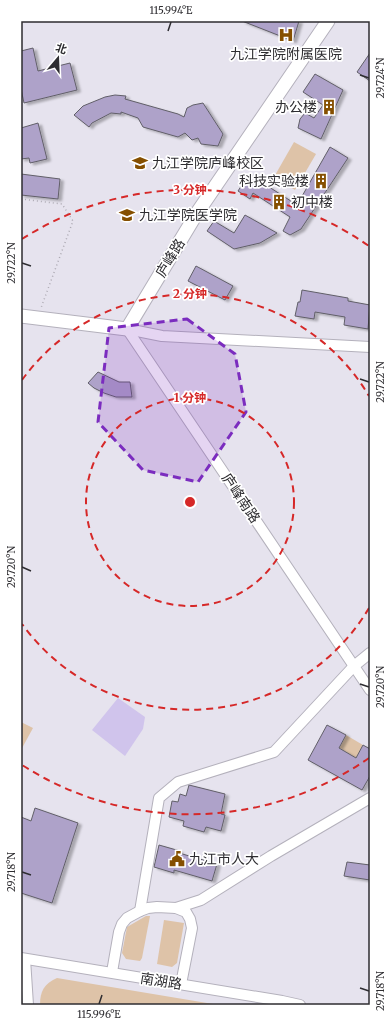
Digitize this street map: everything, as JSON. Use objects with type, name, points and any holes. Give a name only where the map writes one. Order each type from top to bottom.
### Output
[{"type":"main road","name":"庐峰路","points":[[127,329],[197,213],[328,21]]},
{"type":"main road","points":[[21,316],[127,329]]},
{"type":"street","points":[[127,329],[162,336],[370,347]]},
{"type":"street","name":"庐峰南路","points":[[127,329],[370,690]]},
{"type":"street","points":[[140,911],[159,798],[178,782],[274,752],[354,666],[370,653]]},
{"type":"street","points":[[176,908],[201,900],[271,856],[370,798]]},
{"type":"street","points":[[112,972],[119,932],[122,924],[127,918],[140,911],[157,907],[176,908],[186,912],[190,919],[192,928],[181,984]]},
{"type":"street","points":[[23,959],[28,1005]]},
{"type":"street","name":"南湖路","points":[[23,959],[50,962],[282,1000],[300,1005]]},
{"type":"path","points":[[21,199],[62,204],[73,221],[38,318]]},
{"type":"highlighted area","points":[[187,319],[235,354],[246,412],[198,482],[143,470],[98,422],[109,328]]},
{"type":"shaded area","points":[[294,142],[316,154],[295,190],[274,177]]},
{"type":"shaded area","points":[[118,698],[145,717],[143,729],[125,756],[92,730]]},
{"type":"shaded area","points":[[21,722],[33,728],[21,750]]},
{"type":"shaded area","points":[[346,735],[363,745],[356,758],[339,748]]},
{"type":"shaded area","points":[[146,916],[150,916],[142,958],[140,961],[126,959],[122,953],[127,927]]},
{"type":"shaded area","points":[[164,920],[184,923],[177,963],[172,967],[157,964]]},
{"type":"shaded area","points":[[57,978],[219,1005],[40,1005],[44,988]]},
{"type":"building","points":[[242,21],[299,21],[293,41]]},
{"type":"building","points":[[33,48],[38,71],[70,63],[77,90],[24,103],[21,89],[21,51]]},
{"type":"building","points":[[370,53],[370,81],[357,72]]},
{"type":"building","name":"办公楼","points":[[315,74],[343,90],[321,139],[298,128],[300,119],[305,113],[314,118],[323,105],[303,92]]},
{"type":"building","points":[[115,95],[126,96],[125,99],[184,117],[187,108],[203,103],[223,134],[218,146],[201,144],[198,138],[192,140],[185,133],[178,137],[143,127],[138,118],[121,112],[121,114],[111,113],[92,123],[89,127],[74,115],[83,106],[105,97]]},
{"type":"building","points":[[38,123],[47,159],[30,163],[29,158],[21,159],[21,128]]},
{"type":"building","points":[[330,147],[348,158],[301,229],[290,235],[283,231],[290,217],[253,193],[250,199],[238,191],[249,174],[297,205]]},
{"type":"building","points":[[21,174],[60,179],[58,199],[21,195]]},
{"type":"building","points":[[245,215],[277,233],[260,243],[234,249],[207,231],[214,221],[234,233]]},
{"type":"building","points":[[196,266],[233,286],[225,300],[188,281]]},
{"type":"building","points":[[302,290],[348,298],[348,301],[370,305],[368,329],[344,325],[345,317],[315,312],[314,319],[295,316]]},
{"type":"building","points":[[98,372],[119,382],[130,382],[132,397],[116,397],[94,388],[88,383]]},
{"type":"building","points":[[327,725],[346,735],[339,748],[356,758],[363,745],[370,749],[370,776],[362,790],[308,760]]},
{"type":"building","points":[[189,785],[225,794],[221,814],[225,815],[221,831],[206,827],[204,832],[183,826],[184,821],[169,817],[172,801],[178,802],[180,794],[186,796]]},
{"type":"building","points":[[35,808],[78,823],[52,903],[21,893],[21,817],[31,821]]},
{"type":"building","name":"九江市人大","points":[[159,845],[180,851],[179,853],[217,864],[212,881],[174,870],[174,873],[154,867]]},
{"type":"building","points":[[347,862],[370,865],[370,880],[344,876]]},
{"type":"place","name":"九江学院附属医院","points":[[286,35]]},
{"type":"place","name":"办公楼","points":[[329,107]]},
{"type":"place","name":"九江学院庐峰校区","points":[[140,163]]},
{"type":"place","name":"科技实验楼","points":[[321,181]]},
{"type":"place","name":"初中楼","points":[[279,202]]},
{"type":"place","name":"九江学院医学院","points":[[127,215]]},
{"type":"place","name":"九江市人大","points":[[177,859]]}]
